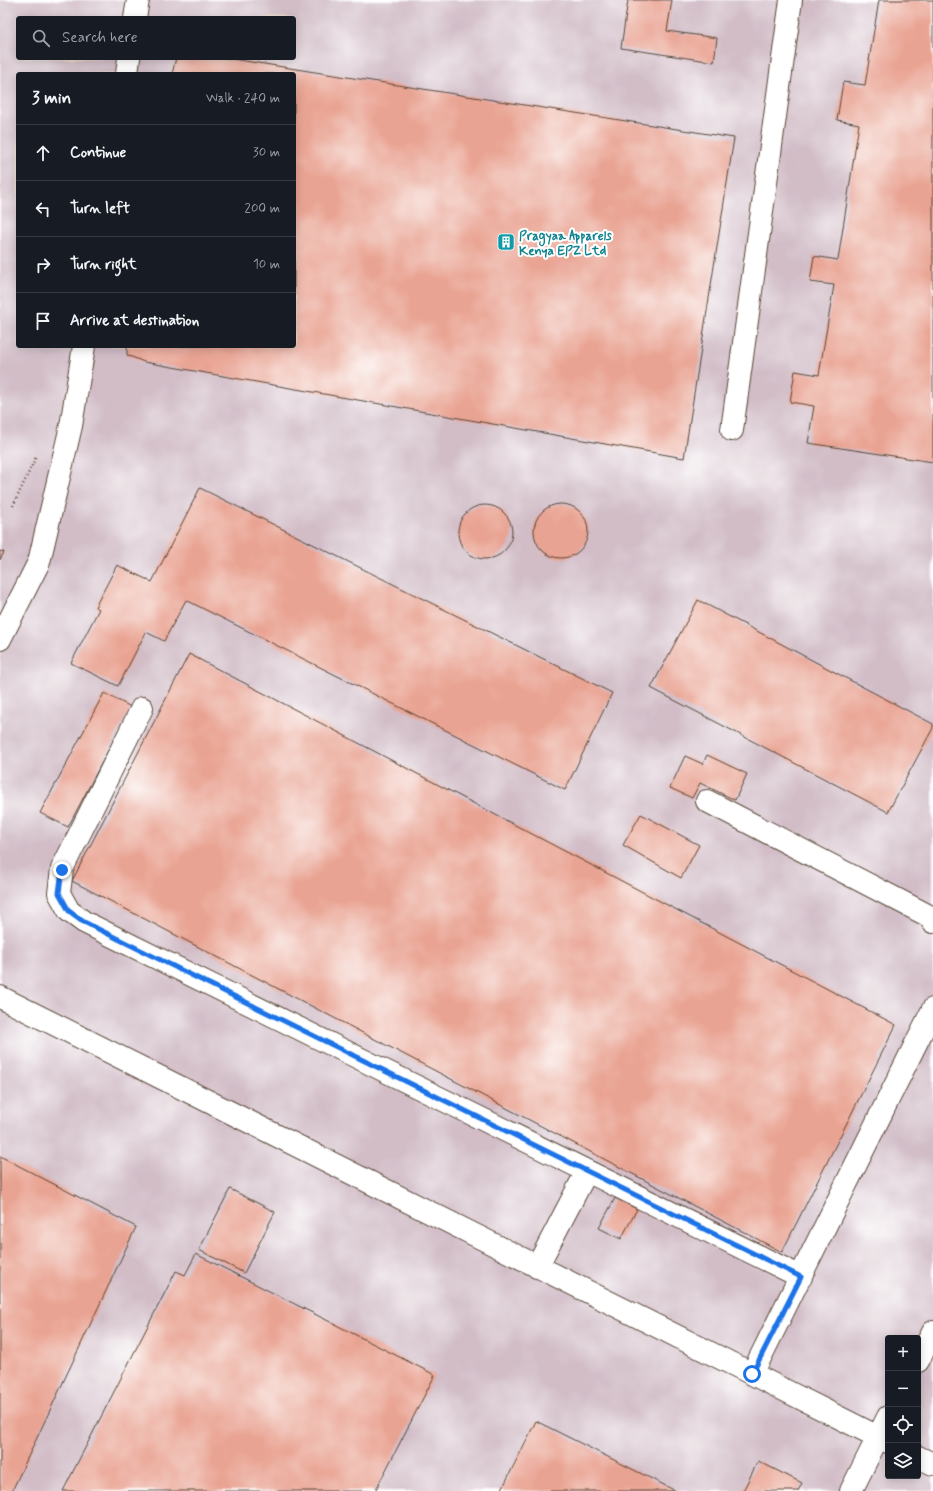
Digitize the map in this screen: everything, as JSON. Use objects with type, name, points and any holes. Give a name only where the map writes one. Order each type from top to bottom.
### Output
[{"type":"street","points":[[135,16],[138,0]]},
{"type":"street","points":[[732,430],[791,0]]},
{"type":"street","points":[[126,72],[129,60]]},
{"type":"street","points":[[0,639],[39,562],[72,426],[84,348]]},
{"type":"street","points":[[142,708],[62,870],[59,893],[69,911],[84,922],[801,1277]]},
{"type":"street","points":[[707,801],[929,916],[933,922]]},
{"type":"street","points":[[0,997],[883,1439],[851,1491]]},
{"type":"street","points":[[752,1374],[933,1009]]},
{"type":"street","points":[[537,1267],[587,1171]]},
{"type":"street","points":[[921,1355],[933,1332]]},
{"type":"street","points":[[921,1458],[933,1464]]},
{"type":"path","points":[[13,506],[39,450]]},
{"type":"shaded area","points":[[0,0],[933,0],[933,1491],[0,1491]]},
{"type":"building","points":[[628,0],[672,0],[667,31],[717,38],[714,62],[621,48]]},
{"type":"building","points":[[879,0],[933,0],[933,462],[808,443],[814,406],[790,402],[795,371],[819,375],[834,285],[810,282],[814,256],[838,260],[859,124],[837,120],[843,82],[865,85]]},
{"type":"building","name":"Pragyaa Apparels Kenya EPZ Ltd","points":[[176,60],[239,60],[734,138],[684,458],[144,362],[127,355],[127,348],[296,348],[296,72],[172,72]]},
{"type":"building","points":[[200,488],[612,693],[565,790],[186,600],[164,641],[146,632],[118,686],[71,663],[99,609],[95,607],[117,565],[152,582]]},
{"type":"building","points":[[561,504],[571,506],[580,512],[586,521],[588,531],[586,541],[580,550],[571,556],[561,558],[551,556],[542,550],[536,541],[534,531],[536,521],[542,512],[551,506]]},
{"type":"building","points":[[485,505],[495,507],[504,513],[510,522],[512,532],[510,542],[504,551],[495,557],[485,559],[475,557],[466,551],[460,542],[458,532],[460,522],[466,513],[475,507]]},
{"type":"building","points":[[0,551],[4,552],[0,560]]},
{"type":"building","points":[[698,600],[933,724],[933,728],[888,812],[651,688]]},
{"type":"building","points":[[189,654],[896,1025],[782,1252],[72,881]]},
{"type":"building","points":[[104,693],[131,707],[68,827],[40,813]]},
{"type":"building","points":[[707,755],[747,774],[735,800],[700,783],[692,798],[670,788],[685,756],[703,764]]},
{"type":"building","points":[[641,814],[699,845],[681,878],[623,845]]},
{"type":"building","points":[[0,1156],[136,1227],[12,1491],[0,1491]]},
{"type":"building","points":[[230,1189],[275,1212],[244,1273],[199,1250]]},
{"type":"building","points":[[615,1198],[637,1209],[621,1239],[599,1228]]},
{"type":"building","points":[[196,1254],[435,1375],[375,1491],[63,1491],[176,1271],[185,1275]]},
{"type":"building","points":[[536,1421],[676,1491],[501,1491]]},
{"type":"building","points":[[758,1461],[802,1483],[798,1491],[743,1491]]},
{"type":"place","name":"Pragyaa Apparels Kenya EPZ Ltd","points":[[506,242]]},
{"type":"route","points":[[62,870],[59,893],[69,911],[84,922],[801,1277],[752,1374]]}]
